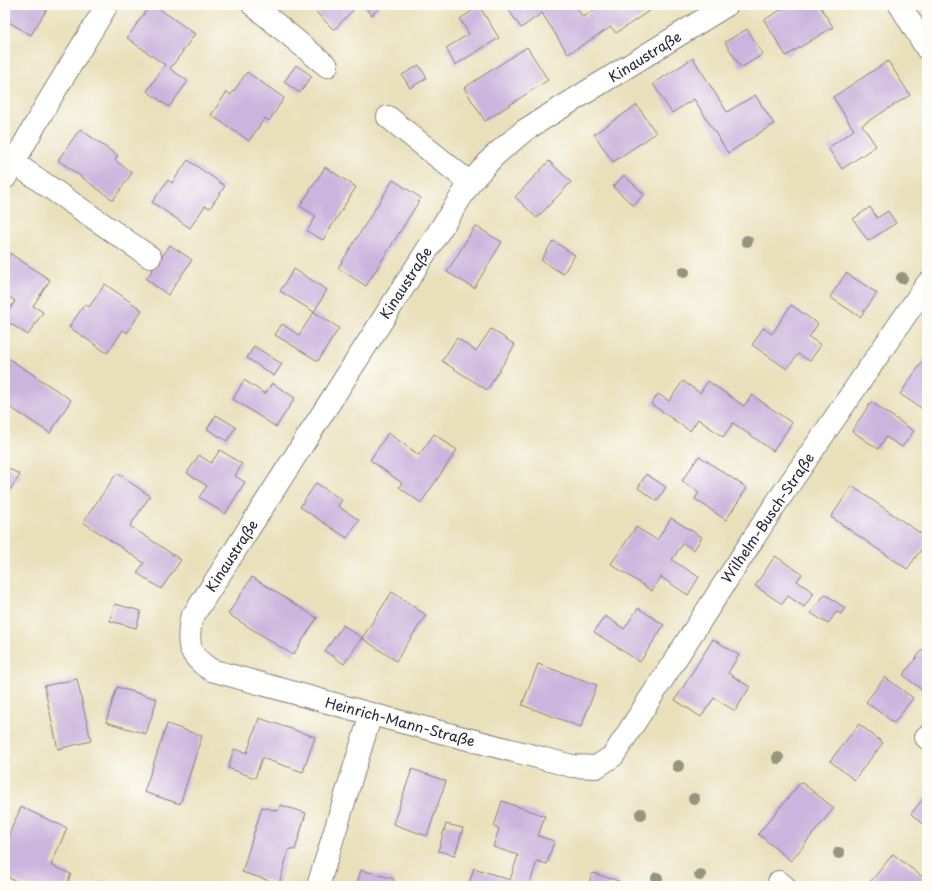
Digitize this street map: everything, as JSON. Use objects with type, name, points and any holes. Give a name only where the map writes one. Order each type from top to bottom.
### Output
[{"type":"street","points":[[107,5],[9,170],[150,257]]},
{"type":"street","points":[[253,5],[327,66]]},
{"type":"street","name":"Kinaustraße","points":[[192,652],[188,637],[191,619],[470,183],[494,156],[525,130],[726,5]]},
{"type":"street","points":[[900,5],[927,49]]},
{"type":"street","points":[[388,117],[470,183]]},
{"type":"street","name":"Wilhelm-Busch-Straße","points":[[613,756],[775,505],[927,284]]},
{"type":"street","name":"Heinrich-Mann-Straße","points":[[192,652],[200,663],[211,670],[371,714],[572,766],[596,767],[613,756]]},
{"type":"street","points":[[318,886],[371,714]]},
{"type":"building","points":[[5,5],[41,5],[47,9],[31,35],[5,20]]},
{"type":"building","points":[[150,5],[154,5],[195,34],[170,69],[188,81],[169,107],[147,91],[165,65],[127,38]]},
{"type":"building","points":[[309,5],[358,5],[334,30]]},
{"type":"building","points":[[363,5],[382,5],[372,15]]},
{"type":"building","points":[[505,5],[575,5],[583,17],[601,5],[658,5],[616,33],[611,27],[568,54],[542,13],[521,28]]},
{"type":"building","points":[[789,5],[819,5],[833,27],[786,56],[764,20]]},
{"type":"building","points":[[479,6],[499,38],[455,65],[446,48],[469,34],[460,19]]},
{"type":"building","points":[[747,29],[763,54],[741,68],[725,42]]},
{"type":"building","points":[[527,47],[548,80],[485,121],[464,88]]},
{"type":"building","points":[[693,58],[727,112],[755,95],[774,124],[728,153],[694,99],[672,113],[653,84]]},
{"type":"building","points":[[888,61],[910,95],[862,125],[876,146],[842,169],[828,148],[854,130],[833,97]]},
{"type":"building","points":[[296,65],[312,76],[300,93],[284,82]]},
{"type":"building","points":[[419,65],[427,78],[410,88],[402,75]]},
{"type":"building","points":[[247,72],[284,98],[269,121],[265,118],[249,141],[211,115],[227,92],[231,95]]},
{"type":"building","points":[[637,105],[656,133],[613,162],[594,134]]},
{"type":"building","points":[[80,129],[118,156],[115,160],[132,173],[113,200],[58,160]]},
{"type":"building","points":[[188,160],[225,186],[210,208],[205,206],[190,228],[152,202],[168,180],[172,183]]},
{"type":"building","points":[[549,161],[571,182],[537,218],[515,197]]},
{"type":"building","points":[[325,167],[356,187],[323,240],[307,231],[316,216],[300,206]]},
{"type":"building","points":[[624,175],[644,194],[634,206],[613,187]]},
{"type":"building","points":[[393,180],[421,198],[366,286],[338,268]]},
{"type":"building","points":[[870,207],[877,218],[888,211],[896,223],[868,241],[853,219]]},
{"type":"building","points":[[475,226],[502,242],[474,288],[447,272]]},
{"type":"building","points":[[553,241],[575,255],[563,274],[541,260]]},
{"type":"building","points":[[170,245],[192,260],[168,295],[146,279]]},
{"type":"building","points":[[5,250],[50,280],[33,306],[43,312],[28,335],[5,320],[5,317],[15,301],[5,294]]},
{"type":"building","points":[[294,269],[327,290],[314,312],[280,291]]},
{"type":"building","points":[[846,273],[877,293],[860,317],[830,297]]},
{"type":"building","points":[[105,284],[142,310],[127,333],[123,330],[107,353],[69,327],[85,304],[89,307]]},
{"type":"building","points":[[791,305],[818,324],[809,337],[821,345],[810,361],[798,354],[787,369],[752,345],[763,328],[772,334]]},
{"type":"building","points":[[314,312],[339,328],[318,361],[275,335],[282,324],[299,335]]},
{"type":"building","points":[[491,329],[515,345],[487,390],[442,361],[457,338],[476,351]]},
{"type":"building","points":[[254,346],[282,364],[274,376],[247,358]]},
{"type":"building","points":[[927,355],[927,412],[900,394]]},
{"type":"building","points":[[5,356],[71,400],[50,433],[5,404]]},
{"type":"building","points":[[244,380],[265,394],[272,383],[295,398],[276,427],[233,399]]},
{"type":"building","points":[[683,381],[700,393],[708,381],[744,406],[752,395],[792,423],[773,451],[733,423],[723,437],[698,419],[690,431],[651,404],[658,394],[669,401]]},
{"type":"building","points":[[871,402],[914,431],[902,447],[886,437],[878,449],[852,431]]},
{"type":"building","points":[[216,415],[236,427],[227,441],[207,429]]},
{"type":"building","points":[[388,433],[419,455],[434,434],[457,450],[421,503],[399,487],[402,483],[370,460]]},
{"type":"building","points":[[220,450],[242,464],[235,476],[245,482],[225,514],[199,497],[207,486],[187,473],[199,455],[211,463]]},
{"type":"building","points":[[699,456],[747,488],[726,520],[695,499],[699,492],[682,481]]},
{"type":"building","points":[[5,466],[20,475],[5,497]]},
{"type":"building","points":[[117,473],[150,496],[130,526],[181,560],[161,589],[137,573],[144,563],[83,522]]},
{"type":"building","points":[[646,474],[666,487],[657,501],[638,488]]},
{"type":"building","points":[[316,483],[342,500],[338,506],[359,520],[347,538],[300,507]]},
{"type":"building","points":[[852,486],[927,538],[927,542],[907,569],[831,517]]},
{"type":"building","points":[[671,518],[702,537],[694,550],[683,543],[672,560],[699,577],[688,595],[661,577],[652,591],[611,564],[636,527],[657,540]]},
{"type":"building","points":[[775,556],[802,574],[797,581],[814,593],[804,607],[788,596],[782,604],[755,586]]},
{"type":"building","points":[[252,577],[317,618],[293,655],[228,614]]},
{"type":"building","points":[[392,592],[426,615],[396,661],[362,638]]},
{"type":"building","points":[[825,594],[845,608],[841,614],[836,612],[828,624],[811,613]]},
{"type":"building","points":[[115,604],[141,611],[136,628],[110,621]]},
{"type":"building","points":[[638,608],[664,625],[640,662],[594,632],[605,616],[624,629]]},
{"type":"building","points":[[343,625],[362,638],[344,664],[325,651]]},
{"type":"building","points":[[713,639],[739,655],[728,673],[750,687],[735,711],[714,698],[701,717],[675,700]]},
{"type":"building","points":[[922,650],[927,654],[927,694],[903,675]]},
{"type":"building","points":[[538,664],[597,685],[581,727],[522,705]]},
{"type":"building","points":[[885,677],[913,698],[894,723],[866,702]]},
{"type":"building","points":[[77,679],[91,741],[58,749],[44,686]]},
{"type":"building","points":[[117,687],[157,699],[146,734],[106,722]]},
{"type":"building","points":[[259,718],[315,737],[303,772],[262,758],[255,778],[228,768],[234,749],[247,753]]},
{"type":"building","points":[[167,724],[202,736],[180,804],[144,792]]},
{"type":"building","points":[[859,724],[883,743],[854,780],[830,761]]},
{"type":"building","points":[[412,769],[446,781],[427,836],[393,824]]},
{"type":"building","points":[[801,782],[834,808],[791,861],[758,834]]},
{"type":"building","points":[[927,794],[927,827],[911,814]]},
{"type":"building","points":[[502,801],[545,816],[538,836],[554,841],[547,864],[537,861],[529,886],[468,886],[474,868],[510,880],[518,855],[493,847],[499,829],[494,827]]},
{"type":"building","points":[[280,805],[306,813],[295,850],[289,849],[279,884],[242,872],[262,807],[278,811]]},
{"type":"building","points":[[21,807],[67,828],[51,865],[71,874],[66,886],[28,886],[5,876],[5,843]]},
{"type":"building","points":[[446,824],[463,828],[455,855],[438,851]]},
{"type":"building","points":[[893,854],[925,879],[920,886],[867,886]]},
{"type":"building","points":[[361,870],[394,879],[392,886],[356,886]]},
{"type":"building","points":[[592,873],[619,881],[617,886],[588,886]]},
{"type":"building","points":[[100,881],[117,886],[98,886]]}]
